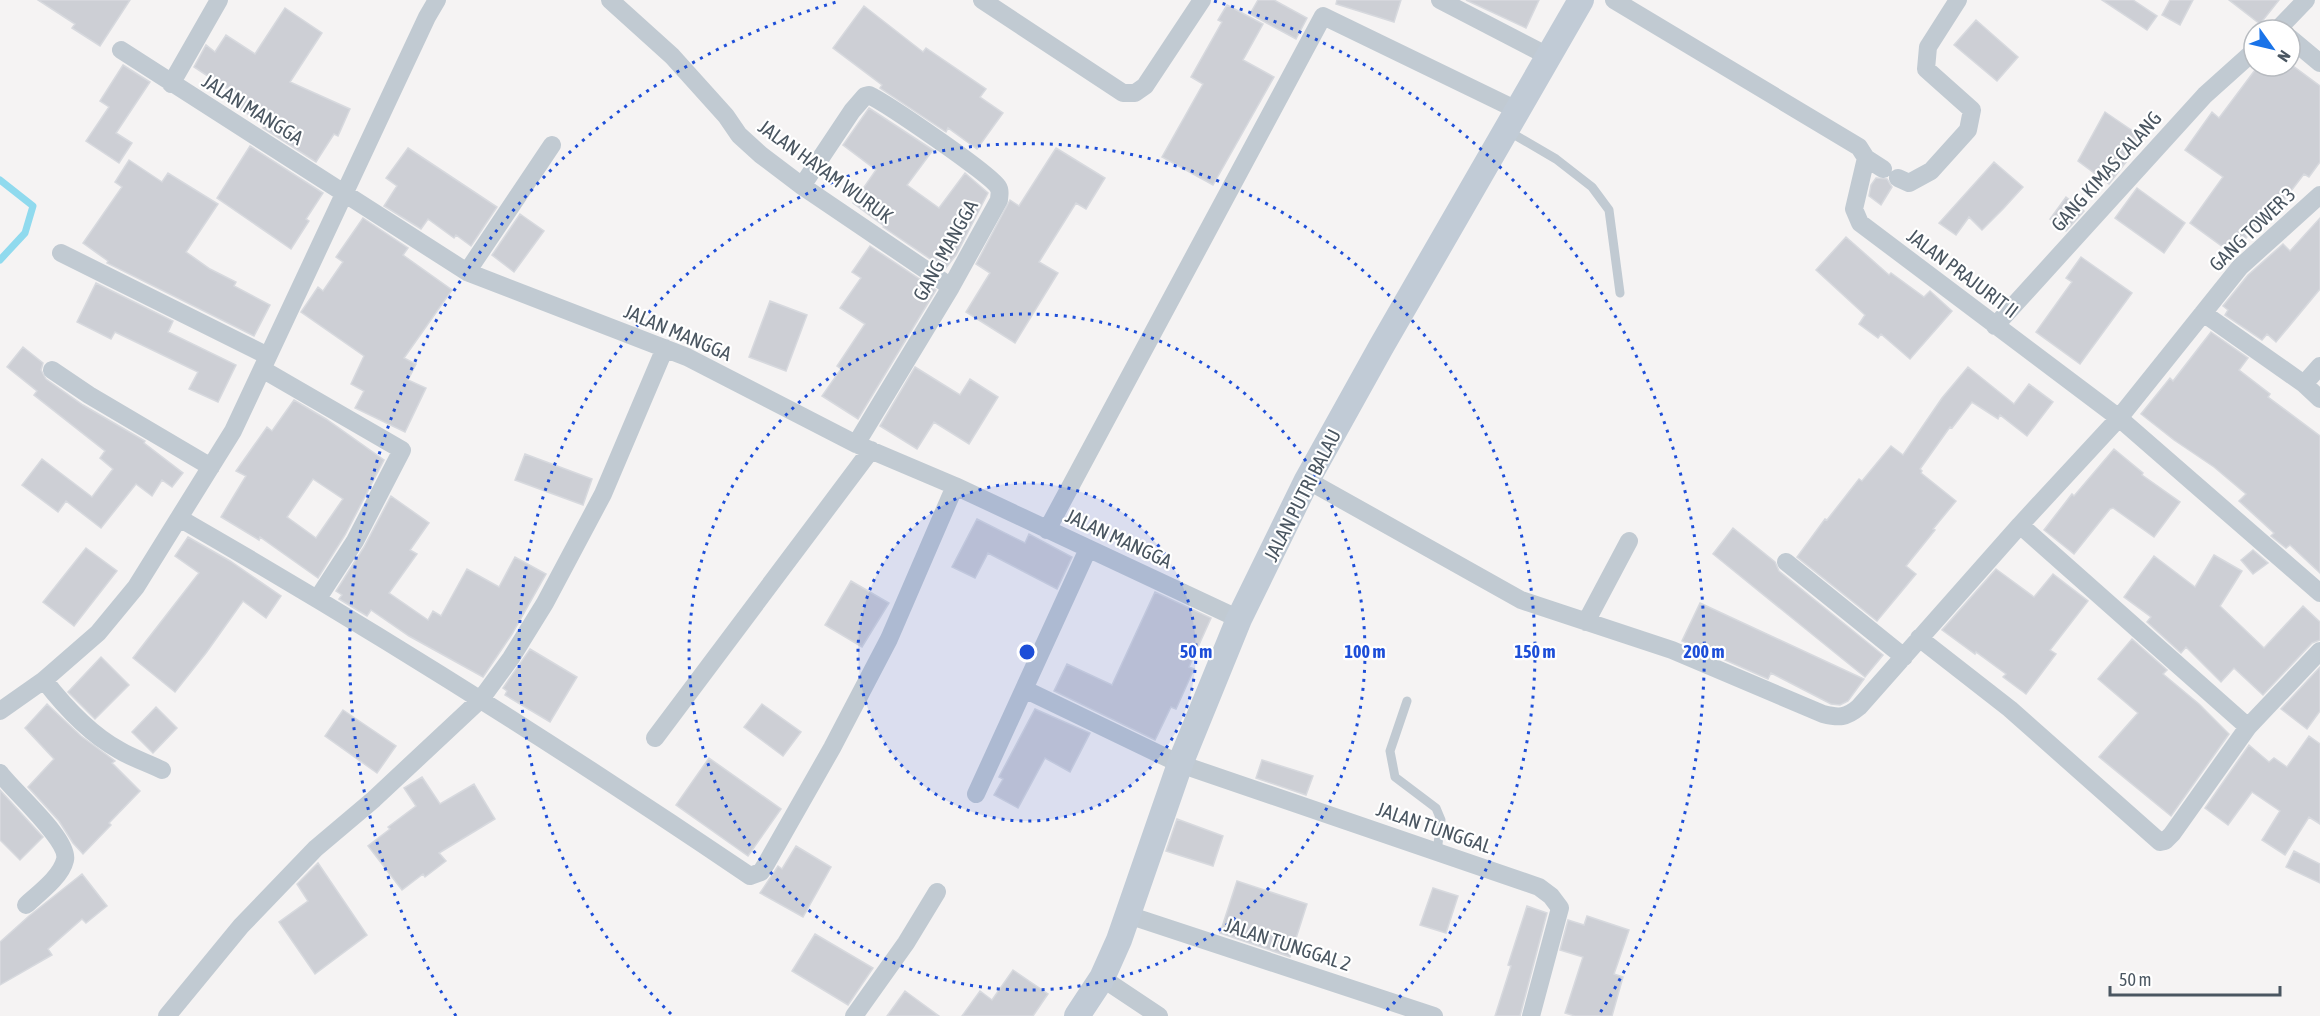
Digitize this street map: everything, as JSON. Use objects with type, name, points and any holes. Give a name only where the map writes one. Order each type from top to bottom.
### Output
[{"type":"main road","name":"JALAN PUTRI BALAU","points":[[1077,1016],[1102,978],[1128,915],[1180,764],[1239,620],[1307,480],[1381,346],[1581,0]]},
{"type":"street","points":[[171,84],[219,0]]},
{"type":"street","points":[[0,711],[44,680],[98,633],[113,615],[136,587],[233,431],[437,0]]},
{"type":"street","name":"JALAN HAYAM WURUK","points":[[610,0],[672,56],[726,116],[739,135],[802,186],[951,287]]},
{"type":"street","points":[[982,0],[1123,93],[1135,93],[1145,86],[1202,0]]},
{"type":"street","points":[[1440,0],[1548,56]]},
{"type":"street","points":[[1614,0],[1845,138],[1859,147],[1866,159],[1909,183],[1931,171],[1968,129],[1972,110],[1926,69],[1928,47],[1958,0]]},
{"type":"street","points":[[2292,18],[2306,0]]},
{"type":"street","points":[[1047,530],[1323,16],[1512,120]]},
{"type":"street","points":[[2302,48],[2320,63]]},
{"type":"street","name":"JALAN MANGGA","points":[[121,50],[467,272],[687,357],[864,447],[955,486],[1239,620]]},
{"type":"street","name":"GANG KIMAS CALANG","points":[[1995,326],[2205,95],[2242,62]]},
{"type":"street","name":"GANG MANGGA","points":[[655,738],[864,447],[999,200],[1000,193],[998,185],[977,169],[910,121],[873,97],[865,96],[852,111],[802,186]]},
{"type":"street","points":[[467,272],[552,145]]},
{"type":"street","name":"JALAN PRAJURIT II","points":[[1866,159],[1854,209],[1860,223],[2119,418],[2320,592]]},
{"type":"street","name":"GANG TOWER 3","points":[[1586,621],[1672,650],[1823,714],[1841,718],[1850,715],[2119,418],[2240,267],[2320,195]]},
{"type":"street","points":[[61,253],[265,363],[402,450],[355,541],[318,598]]},
{"type":"street","points":[[2203,313],[2304,384],[2320,399]]},
{"type":"street","points":[[167,1016],[241,926],[316,848],[374,799],[481,699],[511,658],[545,603],[603,494],[665,348]]},
{"type":"street","points":[[2304,384],[2320,366]]},
{"type":"street","points":[[52,370],[89,395],[211,466]]},
{"type":"street","points":[[1307,480],[1521,600],[1586,621],[1629,541]]},
{"type":"street","points":[[179,518],[318,598],[481,699],[750,876],[761,872],[832,748],[889,639],[955,486]]},
{"type":"street","points":[[2020,525],[2248,727]]},
{"type":"street","points":[[976,794],[1088,549]]},
{"type":"street","points":[[1786,562],[1904,657]]},
{"type":"street","points":[[1919,638],[2010,709],[2160,842],[2165,842],[2172,834],[2248,727],[2320,651]]},
{"type":"street","points":[[44,680],[60,701],[102,739],[119,750],[162,770]]},
{"type":"street","name":"JALAN TUNGGAL","points":[[1024,689],[1180,764],[1539,887],[1551,896],[1560,908],[1531,1016]]},
{"type":"street","points":[[0,773],[11,788],[54,832],[66,849],[66,860],[60,872],[26,905]]},
{"type":"street","points":[[854,1016],[906,943],[937,892]]},
{"type":"street","name":"JALAN TUNGGAL 2","points":[[1128,915],[1434,1016]]},
{"type":"street","points":[[1102,978],[1159,1016]]},
{"type":"lane","points":[[1512,120],[1592,187],[1609,210],[1620,293]]},
{"type":"lane","points":[[1407,700],[1390,751],[1395,777],[1436,808],[1441,820],[1437,852]]},
{"type":"building","points":[[38,0],[130,0],[100,46],[72,28],[75,24]]},
{"type":"building","points":[[1258,0],[1274,0],[1307,18],[1296,39],[1250,14]]},
{"type":"building","points":[[1337,0],[1401,0],[1394,22],[1336,4]]},
{"type":"building","points":[[1466,0],[1539,0],[1526,28]]},
{"type":"building","points":[[2102,0],[2133,0],[2157,16],[2147,30]]},
{"type":"building","points":[[2170,0],[2193,0],[2180,25],[2162,15]]},
{"type":"building","points":[[2229,0],[2279,0],[2265,18],[2252,18]]},
{"type":"building","points":[[1227,5],[1263,24],[1243,60],[1274,77],[1213,185],[1162,157],[1203,84],[1191,77],[1222,22],[1218,20]]},
{"type":"building","points":[[864,6],[923,52],[926,48],[986,89],[980,97],[1003,113],[977,149],[948,128],[946,132],[880,88],[882,85],[833,48]]},
{"type":"building","points":[[285,8],[322,33],[290,82],[350,109],[338,136],[334,134],[316,162],[263,128],[264,125],[227,100],[232,92],[194,67],[206,45],[215,52],[226,35],[255,54]]},
{"type":"building","points":[[1976,20],[2018,57],[1997,81],[1954,45]]},
{"type":"building","points":[[123,65],[150,82],[116,133],[132,143],[119,163],[86,141],[109,107],[100,101]]},
{"type":"building","points":[[2302,73],[2320,86],[2320,162],[2309,177],[2304,174],[2284,200],[2277,195],[2234,255],[2190,223],[2223,177],[2185,150],[2212,112],[2219,118],[2249,78],[2302,78]]},
{"type":"building","points":[[869,108],[933,150],[907,185],[939,208],[965,173],[988,193],[956,255],[945,269],[883,227],[853,203],[876,170],[843,145]]},
{"type":"building","points":[[2105,112],[2140,136],[2123,159],[2126,162],[2109,184],[2078,161]]},
{"type":"building","points":[[250,146],[323,193],[306,219],[309,221],[291,249],[217,198]]},
{"type":"building","points":[[408,148],[497,207],[471,246],[456,235],[454,238],[428,219],[421,229],[384,206],[397,186],[386,178]]},
{"type":"building","points":[[1056,148],[1105,178],[1086,209],[1076,203],[1039,262],[1058,273],[1015,343],[966,312],[990,273],[976,264],[1010,200],[1019,206]]},
{"type":"building","points":[[129,160],[162,182],[168,173],[218,204],[186,252],[210,269],[236,282],[234,286],[270,305],[254,336],[107,263],[108,261],[83,243],[122,187],[115,182]]},
{"type":"building","points":[[1994,162],[2023,187],[1982,230],[1969,217],[1956,235],[1939,223]]},
{"type":"building","points":[[1876,178],[1887,179],[1892,187],[1881,205],[1869,196],[1871,185]]},
{"type":"building","points":[[2137,188],[2185,223],[2164,253],[2115,218]]},
{"type":"building","points":[[2066,197],[2084,211],[2066,231],[2050,219]]},
{"type":"building","points":[[520,214],[544,231],[514,272],[492,255]]},
{"type":"building","points":[[363,218],[408,248],[403,255],[452,290],[404,358],[416,364],[408,380],[426,388],[405,432],[355,408],[364,391],[351,384],[364,356],[301,312],[318,287],[323,291],[343,262],[336,257]]},
{"type":"building","points":[[2320,218],[2320,289],[2276,342],[2267,334],[2262,340],[2225,315],[2228,310],[2223,306],[2248,275],[2283,244],[2290,251]]},
{"type":"building","points":[[1846,237],[1889,275],[1891,273],[1924,297],[1930,291],[1952,311],[1910,359],[1881,334],[1878,338],[1859,324],[1865,315],[1816,270]]},
{"type":"building","points":[[870,246],[936,290],[858,419],[822,396],[841,369],[837,366],[865,324],[840,308],[861,278],[852,272]]},
{"type":"building","points":[[2081,257],[2132,293],[2080,364],[2036,332],[2072,282],[2066,278]]},
{"type":"building","points":[[96,283],[173,321],[168,332],[236,365],[218,402],[189,389],[198,372],[115,332],[111,339],[77,322]]},
{"type":"building","points":[[770,301],[807,315],[786,371],[749,357]]},
{"type":"building","points":[[2211,332],[2248,358],[2239,370],[2270,394],[2268,397],[2320,436],[2320,573],[2290,545],[2286,548],[2271,536],[2274,533],[2239,501],[2246,494],[2214,467],[2141,414],[2170,378],[2173,381]]},
{"type":"building","points":[[23,347],[43,363],[41,370],[46,379],[83,405],[145,441],[144,443],[183,473],[172,487],[162,480],[152,496],[136,484],[101,528],[66,501],[58,512],[22,485],[42,459],[92,497],[113,469],[100,458],[105,451],[34,395],[37,391],[7,367]]},
{"type":"building","points":[[915,367],[960,395],[970,379],[998,397],[969,444],[934,422],[917,449],[880,426]]},
{"type":"building","points":[[1968,367],[2014,404],[2029,384],[2053,402],[2027,436],[2000,415],[1998,419],[1972,402],[1952,428],[1950,427],[1920,469],[1921,473],[1956,501],[1906,566],[1916,574],[1877,621],[1797,557],[1825,519],[1827,520],[1859,479],[1862,481],[1891,446],[1903,455],[1942,398]]},
{"type":"building","points":[[294,400],[326,419],[384,460],[345,535],[318,578],[260,537],[259,540],[221,517],[246,476],[236,471],[267,427],[272,431]],"holes":[[[313,479],[343,499],[316,538],[287,517]]]},
{"type":"building","points":[[2114,449],[2143,473],[2142,475],[2180,502],[2154,537],[2113,508],[2110,509],[2074,554],[2044,530],[2072,494],[2074,496]]},
{"type":"building","points":[[525,454],[592,479],[583,505],[515,480]]},
{"type":"building","points":[[391,496],[429,523],[410,550],[417,554],[389,593],[428,620],[433,611],[441,616],[467,569],[499,587],[515,557],[546,574],[512,634],[483,677],[409,636],[371,610],[367,616],[339,599],[342,595],[336,591],[364,547]]},
{"type":"building","points":[[977,519],[1025,543],[1029,534],[1072,557],[1057,589],[988,553],[975,578],[952,567]]},
{"type":"building","points":[[1733,528],[1775,562],[1779,571],[1883,655],[1865,677],[1713,554]]},
{"type":"building","points":[[188,537],[230,561],[281,596],[266,618],[243,601],[175,692],[133,658],[199,573],[175,556]]},
{"type":"building","points":[[86,548],[117,571],[74,626],[43,602]]},
{"type":"building","points":[[2253,550],[2268,563],[2253,574],[2241,560]]},
{"type":"building","points":[[2214,555],[2242,571],[2220,606],[2264,648],[2303,606],[2320,622],[2320,640],[2312,643],[2263,695],[2234,668],[2221,682],[2186,647],[2181,653],[2147,622],[2151,617],[2124,597],[2154,556],[2195,587]]},
{"type":"building","points":[[1996,569],[2034,597],[2053,574],[2088,601],[2050,650],[2056,654],[2026,694],[2003,677],[2006,674],[1942,630]]},
{"type":"building","points":[[851,581],[889,603],[862,647],[825,625]]},
{"type":"building","points":[[1155,592],[1211,618],[1189,667],[1194,669],[1176,709],[1171,707],[1155,740],[1054,691],[1067,664],[1112,685]]},
{"type":"building","points":[[1700,603],[1864,679],[1848,701],[1840,705],[1831,704],[1771,673],[1768,679],[1682,641]]},
{"type":"building","points":[[2132,639],[2167,670],[2163,674],[2199,704],[2229,734],[2171,816],[2099,757],[2138,713],[2098,679]]},
{"type":"building","points":[[530,649],[577,677],[550,722],[505,695],[507,691],[503,688]]},
{"type":"building","points":[[101,657],[129,685],[95,719],[68,692]]},
{"type":"building","points":[[2320,667],[2320,711],[2307,729],[2281,709]]},
{"type":"building","points":[[47,704],[81,736],[115,761],[112,763],[140,791],[83,854],[59,821],[28,787],[54,759],[25,728]]},
{"type":"building","points":[[762,704],[801,732],[783,756],[744,727]]},
{"type":"building","points":[[156,707],[177,728],[153,753],[132,732]]},
{"type":"building","points":[[1035,709],[1090,733],[1070,772],[1045,758],[1018,808],[994,795],[1003,779],[999,777]]},
{"type":"building","points":[[343,710],[396,746],[377,773],[325,736]]},
{"type":"building","points":[[2309,736],[2320,744],[2320,824],[2309,817],[2285,855],[2262,840],[2280,811],[2252,792],[2228,825],[2205,808],[2249,745],[2269,762],[2274,758],[2287,767]]},
{"type":"building","points":[[709,758],[781,809],[748,856],[676,805]]},
{"type":"building","points":[[1262,760],[1313,776],[1306,795],[1256,778]]},
{"type":"building","points":[[422,777],[440,804],[474,784],[495,819],[439,853],[446,861],[425,877],[423,874],[402,890],[368,846],[416,806],[404,788]]},
{"type":"building","points":[[0,790],[43,837],[20,860],[0,840]]},
{"type":"building","points":[[1177,819],[1223,836],[1213,866],[1166,851]]},
{"type":"building","points":[[796,846],[831,867],[803,917],[760,893],[778,866],[782,869]]},
{"type":"building","points":[[2294,851],[2320,864],[2320,883],[2286,867]]},
{"type":"building","points":[[318,863],[367,935],[315,974],[279,922],[308,901],[297,884]]},
{"type":"building","points":[[82,874],[107,906],[86,923],[82,919],[48,949],[52,955],[0,985],[0,942]]},
{"type":"building","points":[[1237,881],[1307,904],[1290,957],[1220,933]]},
{"type":"building","points":[[1433,888],[1458,896],[1446,933],[1420,925]]},
{"type":"building","points":[[1527,906],[1547,913],[1520,1016],[1495,1016],[1511,966],[1508,965]]},
{"type":"building","points":[[1587,916],[1629,930],[1614,974],[1623,977],[1612,1016],[1575,1016],[1565,1013],[1583,957],[1560,950],[1568,920],[1584,925]]},
{"type":"building","points":[[815,934],[873,968],[848,1005],[792,971]]},
{"type":"building","points":[[1013,970],[1048,994],[1033,1016],[962,1016],[980,991],[992,1000]]},
{"type":"building","points":[[905,991],[939,1016],[887,1016]]},
{"type":"waterway","points":[[0,180],[33,206],[25,233],[0,260]]}]
